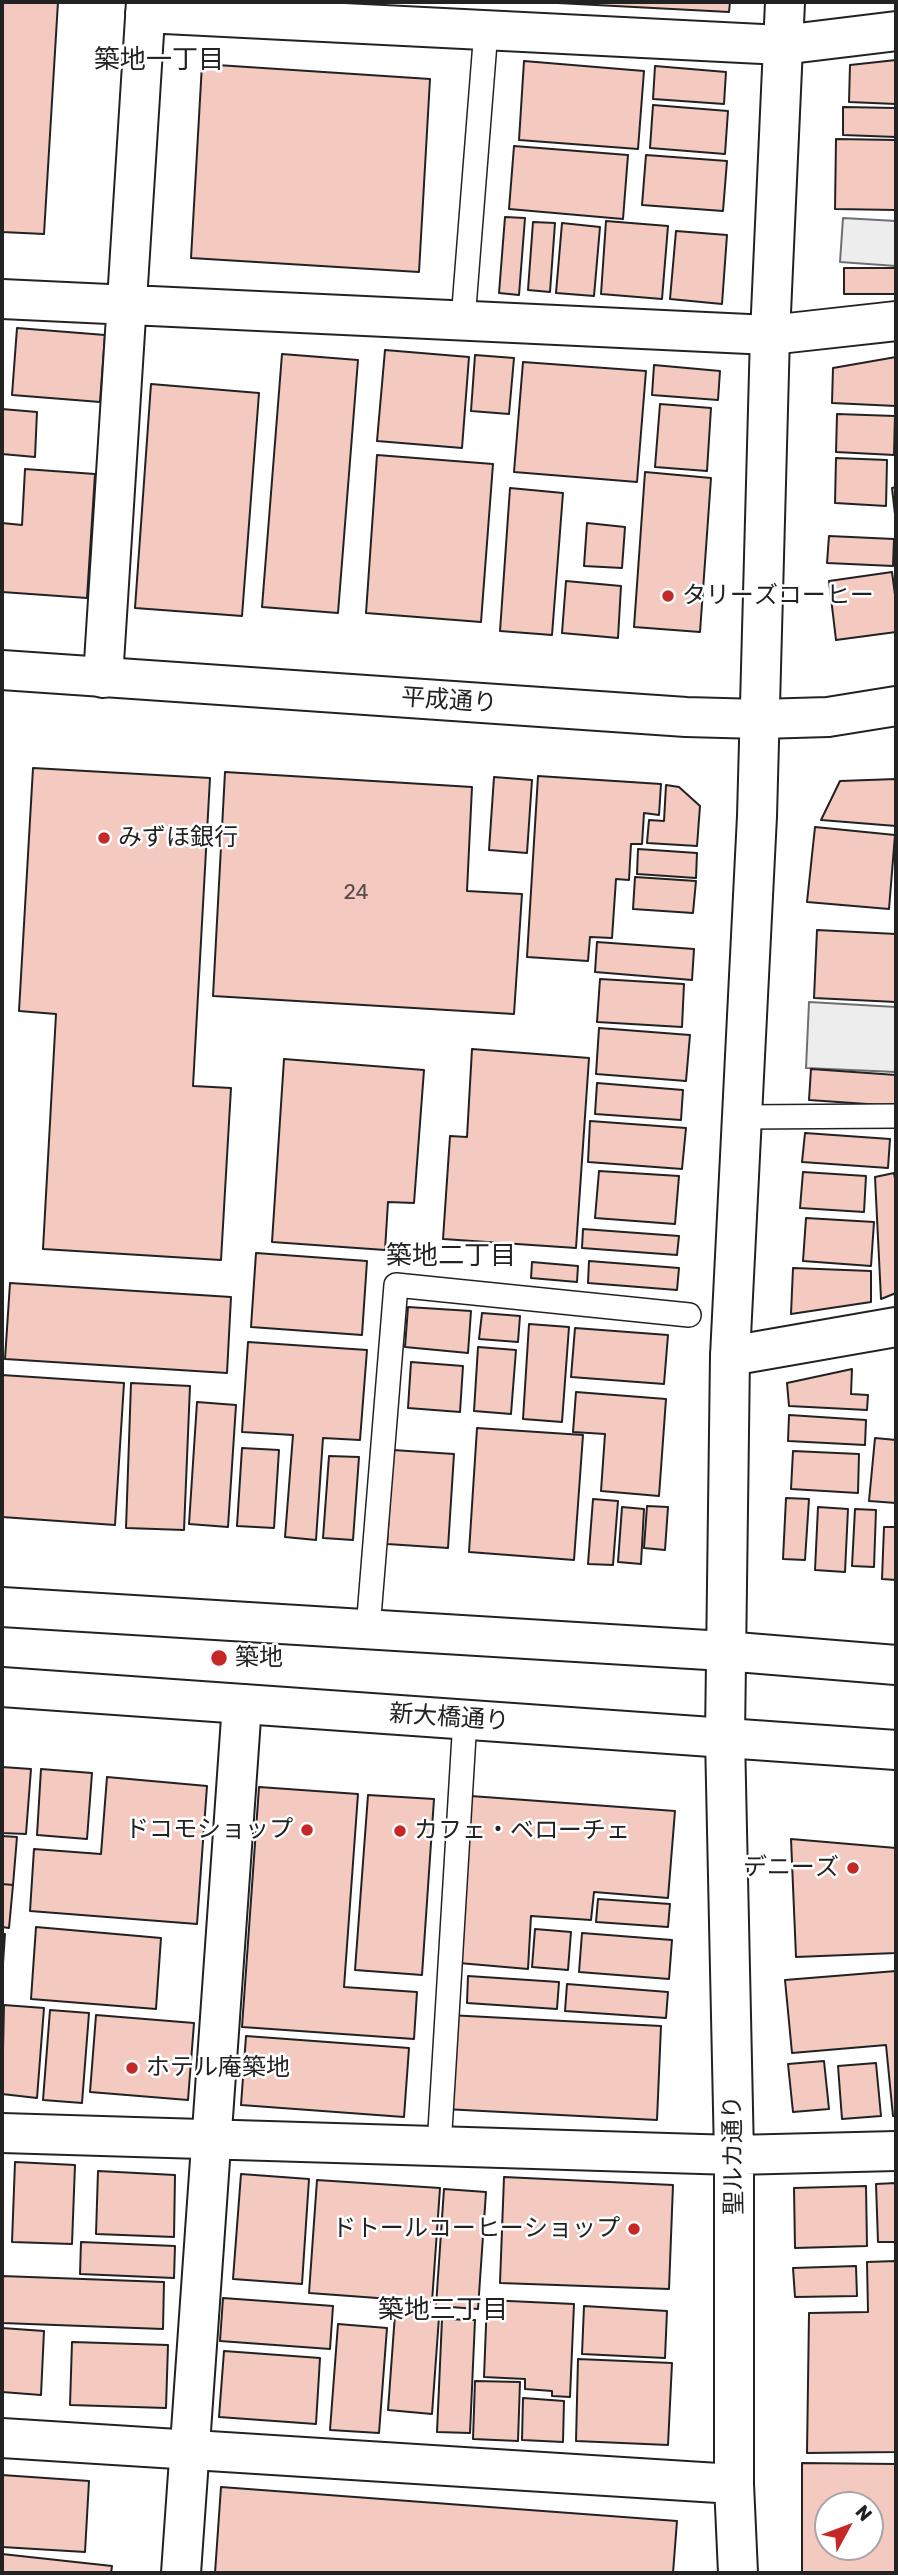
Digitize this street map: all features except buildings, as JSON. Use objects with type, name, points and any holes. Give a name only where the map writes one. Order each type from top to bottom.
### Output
[{"type":"street","name":"聖ルカ通り","points":[[738,2573],[734,2484],[734,2155],[724,1651],[730,1356],[757,830],[770,335],[785,2]]},
{"type":"street","points":[[103,678],[146,7],[486,30],[782,45],[896,31]]},
{"type":"street","points":[[2,299],[770,335],[896,321]]},
{"type":"street","name":"平成通り","points":[[2,671],[686,717],[828,717],[896,706]]},
{"type":"street","points":[[730,1356],[896,1327]]},
{"type":"street","points":[[2,1607],[724,1651],[896,1665]]},
{"type":"street","name":"新大橋通り","points":[[2,1687],[896,1750]]},
{"type":"street","points":[[181,2573],[242,1704]]},
{"type":"street","points":[[2,2133],[734,2155],[896,2151]]},
{"type":"street","points":[[2,2438],[734,2484]]},
{"type":"lane","points":[[463,320],[486,30]]},
{"type":"lane","points":[[743,1117],[896,1116]]},
{"type":"lane","points":[[368,1629],[396,1285],[689,1315]]},
{"type":"lane","points":[[439,2147],[465,1719]]},
{"type":"shaded area","points":[[843,218],[896,221],[896,266],[840,262]]},
{"type":"shaded area","points":[[809,1002],[896,1007],[896,1072],[806,1068]]},
{"type":"place","name":"タリーズコーヒー","points":[[668,596]]},
{"type":"place","name":"みずほ銀行","points":[[104,838]]},
{"type":"place","name":"築地","points":[[219,1658]]},
{"type":"place","name":"ドコモショップ","points":[[307,1830]]},
{"type":"place","name":"カフェ・ベローチェ","points":[[400,1831]]},
{"type":"place","name":"デニーズ","points":[[853,1868]]},
{"type":"place","name":"ホテル庵築地","points":[[132,2068]]},
{"type":"place","name":"ドトールコーヒーショップ","points":[[634,2229]]},
{"type":"district","name":"築地一丁目","points":[[159,60]]},
{"type":"district","name":"築地二丁目","points":[[451,1256]]},
{"type":"district","name":"築地三丁目","points":[[443,2310]]}]
